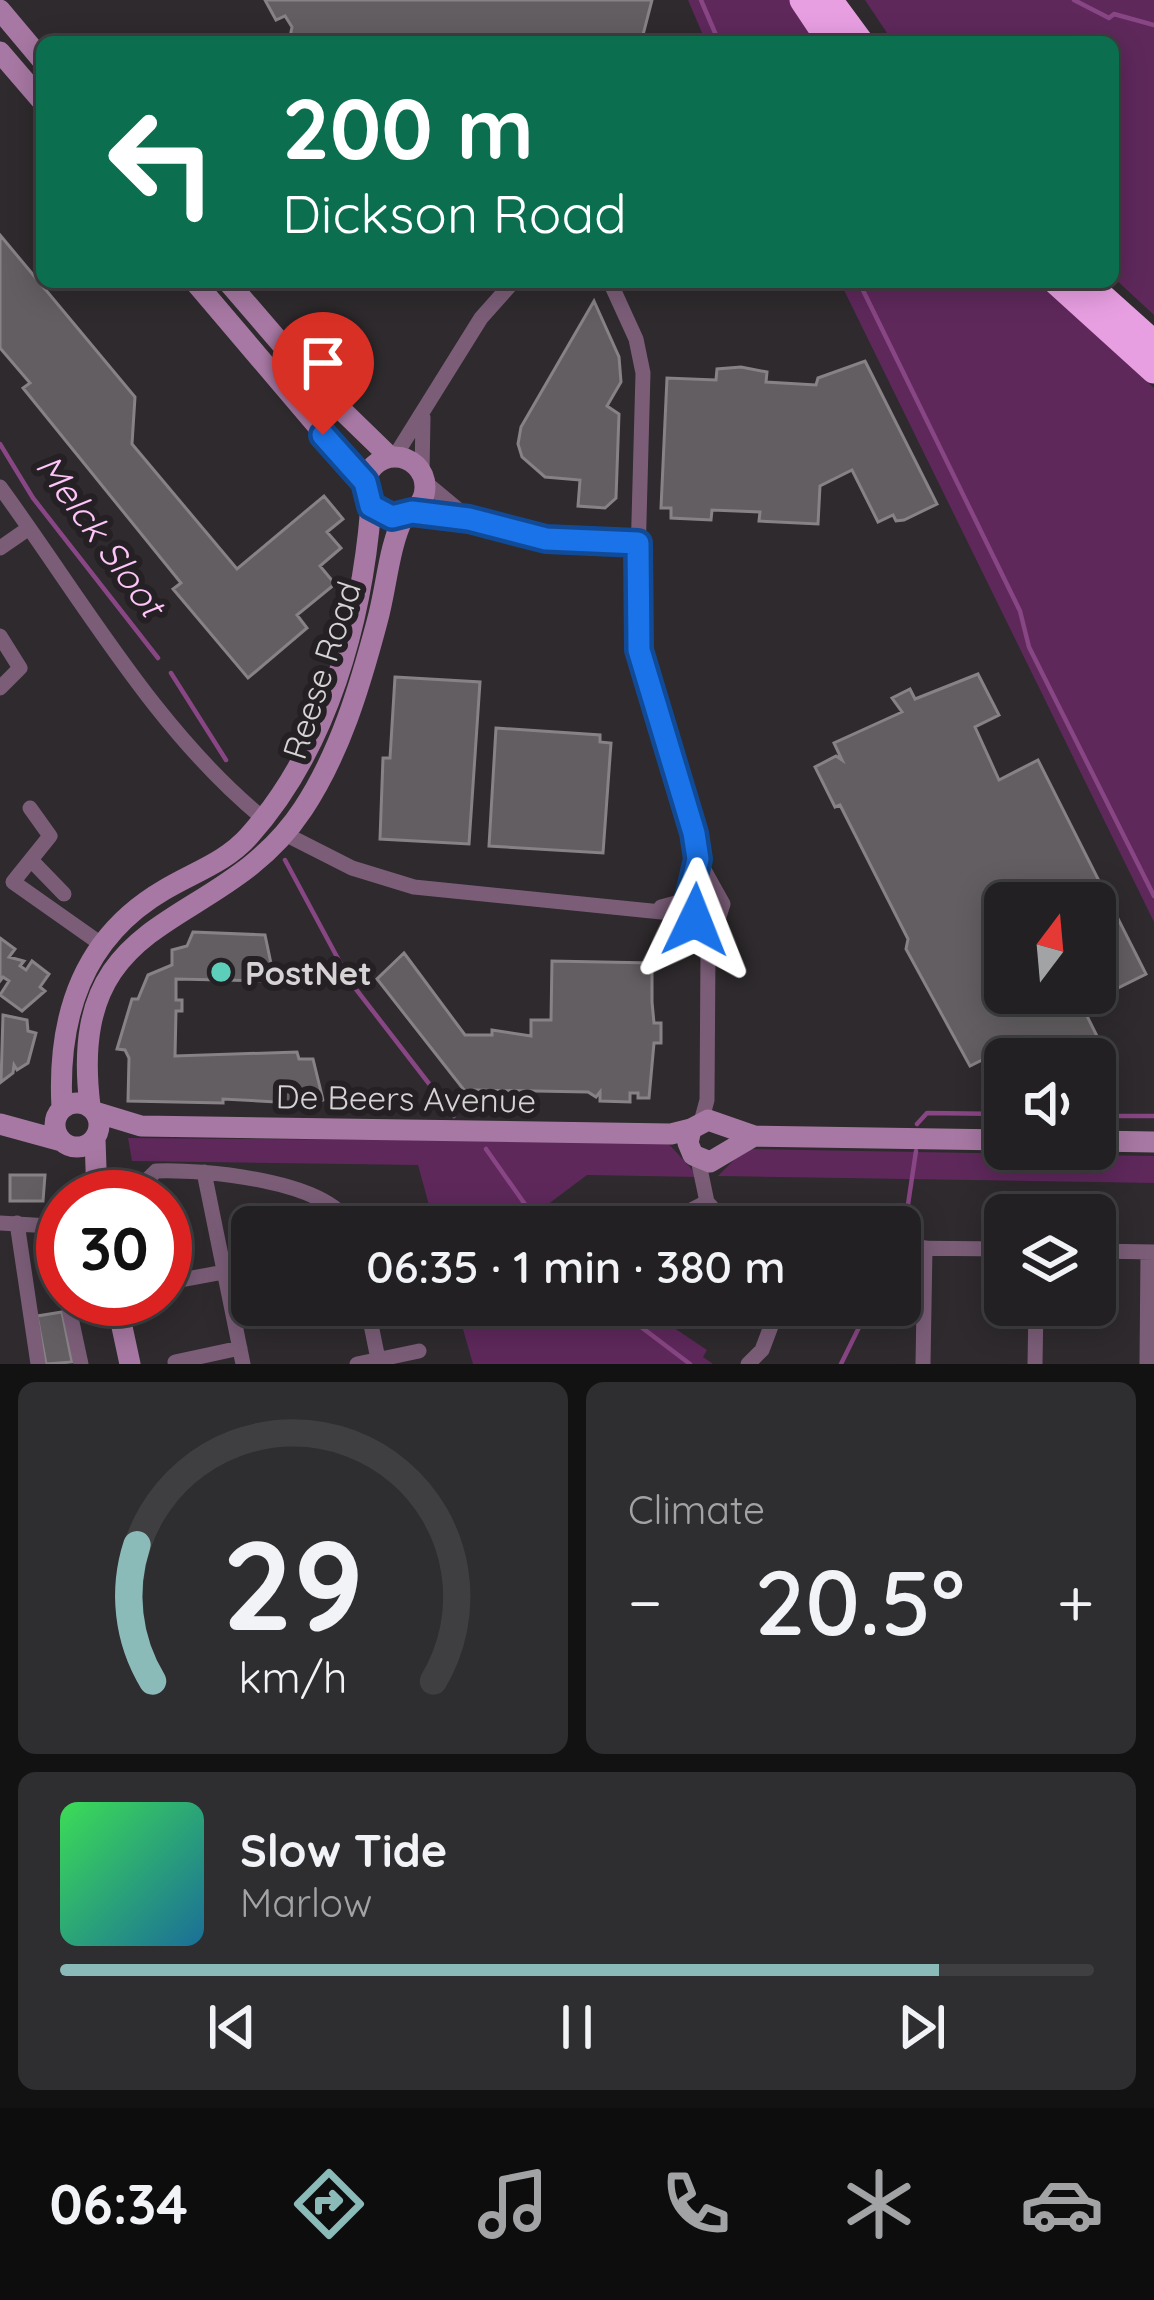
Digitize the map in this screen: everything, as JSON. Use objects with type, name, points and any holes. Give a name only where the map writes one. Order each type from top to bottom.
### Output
[{"type":"highway","points":[[803,0],[827,36]]},
{"type":"highway","points":[[829,0],[856,36]]},
{"type":"highway","points":[[1064,288],[1154,370]]},
{"type":"highway","points":[[1092,288],[1154,344]]},
{"type":"street","points":[[0,10],[36,53]]},
{"type":"street","points":[[0,52],[36,94]]},
{"type":"street","points":[[200,288],[365,482],[371,506],[386,516],[469,519],[546,539],[638,543]]},
{"type":"street","points":[[234,288],[321,390],[392,456],[411,460],[469,519]]},
{"type":"street","points":[[365,482],[371,468],[392,456],[424,414],[481,318],[508,288]]},
{"type":"street","points":[[613,288],[636,339],[643,373],[639,650],[686,802],[698,859],[707,951],[704,1138],[711,1206]]},
{"type":"street","points":[[408,514],[423,499],[424,414]]},
{"type":"street","points":[[0,487],[201,761],[264,819]]},
{"type":"street","name":"Reese Road","points":[[60,1111],[66,1018],[100,944],[158,893],[220,861],[264,819],[301,764],[329,698],[359,595],[371,506]]},
{"type":"street","name":"Reese Road","points":[[93,1109],[85,1056],[89,1029],[127,953],[173,912],[251,868],[285,834],[326,770],[346,724],[408,514]]},
{"type":"street","points":[[0,548],[29,528]]},
{"type":"street","points":[[0,636],[20,664],[17,675],[0,688]]},
{"type":"street","points":[[30,808],[50,836],[31,860],[7,878],[100,944]]},
{"type":"street","points":[[285,834],[352,868],[414,887],[658,908],[699,906]]},
{"type":"street","points":[[31,860],[64,894]]},
{"type":"street","points":[[0,1123],[60,1111],[76,1102],[93,1109],[95,1170]]},
{"type":"street","name":"De Beers Avenue","points":[[93,1109],[141,1126]]},
{"type":"street","points":[[60,1111],[55,1128],[80,1170]]},
{"type":"street","points":[[0,1123],[82,1147],[96,1137]]},
{"type":"street","name":"De Beers Avenue","points":[[96,1137],[141,1126],[984,1140]]},
{"type":"street","points":[[1116,1141],[1154,1142]]},
{"type":"street","points":[[192,1172],[295,1191],[328,1206]]},
{"type":"street","points":[[204,1172],[231,1304]]},
{"type":"street","points":[[699,1206],[707,1202]]},
{"type":"street","points":[[8,1223],[38,1364]]},
{"type":"street","points":[[921,1248],[984,1249]]},
{"type":"street","points":[[923,1364],[925,1248]]},
{"type":"street","points":[[1116,1251],[1151,1252],[1147,1364]]},
{"type":"street","points":[[192,1278],[224,1272]]},
{"type":"street","points":[[73,1326],[81,1364]]},
{"type":"street","points":[[122,1326],[130,1364]]},
{"type":"street","points":[[176,1362],[242,1356],[236,1326]]},
{"type":"street","points":[[372,1326],[379,1362]]},
{"type":"street","points":[[748,1364],[762,1350],[771,1326]]},
{"type":"street","points":[[1035,1364],[1036,1326]]},
{"type":"street","points":[[357,1364],[419,1351]]},
{"type":"shaded area","points":[[688,0],[792,0],[817,36],[703,36]]},
{"type":"shaded area","points":[[865,0],[1154,0],[1154,315],[1119,283],[1119,36],[889,36]]},
{"type":"shaded area","points":[[843,288],[1045,288],[1154,388],[1154,922]]},
{"type":"shaded area","points":[[128,1138],[667,1142],[699,1177],[587,1175],[548,1206],[429,1206],[418,1165],[132,1161]]},
{"type":"shaded area","points":[[745,1149],[984,1153],[984,1170],[1116,1170],[1116,1155],[1154,1156],[1154,1183],[718,1176]]},
{"type":"shaded area","points":[[462,1326],[671,1326],[707,1350],[703,1357],[713,1364],[473,1364]]},
{"type":"building","points":[[265,0],[652,0],[646,36],[290,36],[292,27],[285,16],[276,20]]},
{"type":"building","points":[[0,235],[36,278],[36,288],[44,288],[135,397],[132,444],[237,569],[324,496],[343,519],[327,532],[341,548],[320,566],[335,584],[297,615],[307,628],[248,678],[173,589],[181,583],[23,388],[30,383],[0,348]]},
{"type":"building","points":[[594,301],[619,357],[621,382],[607,406],[619,414],[616,498],[605,508],[578,506],[580,480],[545,477],[522,457],[518,444],[521,427]]},
{"type":"building","points":[[865,361],[937,504],[904,520],[896,521],[893,515],[878,522],[852,470],[820,486],[818,524],[759,521],[760,512],[712,510],[711,520],[671,518],[671,508],[661,508],[667,378],[716,380],[717,369],[741,367],[767,372],[766,382],[816,385],[818,378]]},
{"type":"building","points":[[978,674],[999,715],[975,727],[999,780],[1038,760],[1100,882],[984,882],[984,1014],[1086,1014],[1098,1038],[984,1038],[984,1059],[970,1066],[906,949],[908,939],[840,805],[835,807],[815,767],[836,756],[842,760],[834,743],[902,712],[892,698],[910,689],[915,699]]},
{"type":"building","points":[[395,677],[480,682],[469,844],[380,839],[383,758],[390,758]]},
{"type":"building","points":[[496,728],[600,735],[600,742],[611,743],[603,853],[489,846]]},
{"type":"building","points":[[1116,915],[1146,974],[1116,989]]},
{"type":"building","points":[[193,932],[265,935],[273,973],[264,973],[262,981],[176,979],[176,1000],[182,1000],[182,1011],[176,1011],[175,1056],[297,1052],[299,1059],[313,1059],[323,1100],[312,1104],[128,1101],[129,1058],[125,1050],[117,1049],[132,999],[138,999],[148,975],[172,965],[172,950],[187,946]]},
{"type":"building","points":[[0,938],[15,949],[9,957],[24,961],[20,966],[26,970],[32,961],[49,974],[40,987],[45,991],[22,1011],[0,995],[9,981],[3,977],[0,981]]},
{"type":"building","points":[[404,953],[465,1035],[492,1035],[492,1030],[531,1036],[531,1020],[551,1020],[552,961],[652,963],[654,1023],[661,1023],[661,1043],[654,1043],[649,1098],[630,1093],[630,1102],[600,1101],[600,1092],[596,1097],[588,1092],[474,1090],[468,1095],[377,979]]},
{"type":"building","points":[[3,1015],[27,1020],[28,1031],[36,1033],[28,1063],[17,1070],[14,1065],[13,1073],[1,1082]]},
{"type":"building","points":[[10,1175],[36,1175],[36,1201],[10,1201]]},
{"type":"building","points":[[39,1326],[65,1326],[72,1362],[46,1364]]},
{"type":"waterway","points":[[701,0],[716,36]]},
{"type":"waterway","points":[[1074,0],[1109,18],[1114,14],[1154,25]]},
{"type":"waterway","points":[[862,288],[1020,611],[1029,647],[1154,896]]},
{"type":"waterway","name":"Melck Sloot","points":[[0,444],[33,498],[158,658]]},
{"type":"waterway","name":"Melck Sloot","points":[[171,673],[226,760]]},
{"type":"waterway","name":"Melck Sloot","points":[[285,860],[343,968]]},
{"type":"waterway","name":"Melck Sloot","points":[[352,984],[454,1116]]},
{"type":"waterway","points":[[917,1124],[927,1113],[984,1114]]},
{"type":"waterway","points":[[1116,1116],[1154,1116]]},
{"type":"waterway","name":"Melck Sloot","points":[[486,1149],[526,1206]]},
{"type":"waterway","points":[[908,1206],[916,1151]]},
{"type":"waterway","name":"Melck Sloot","points":[[640,1326],[690,1364]]},
{"type":"waterway","points":[[841,1364],[860,1326]]},
{"type":"place","name":"PostNet","points":[[221,972]]},
{"type":"route","points":[[323,435],[365,482],[366,497],[380,514],[398,517],[412,512],[469,519],[546,539],[638,543],[636,631],[694,833],[698,859],[687,906],[695,920]]}]
